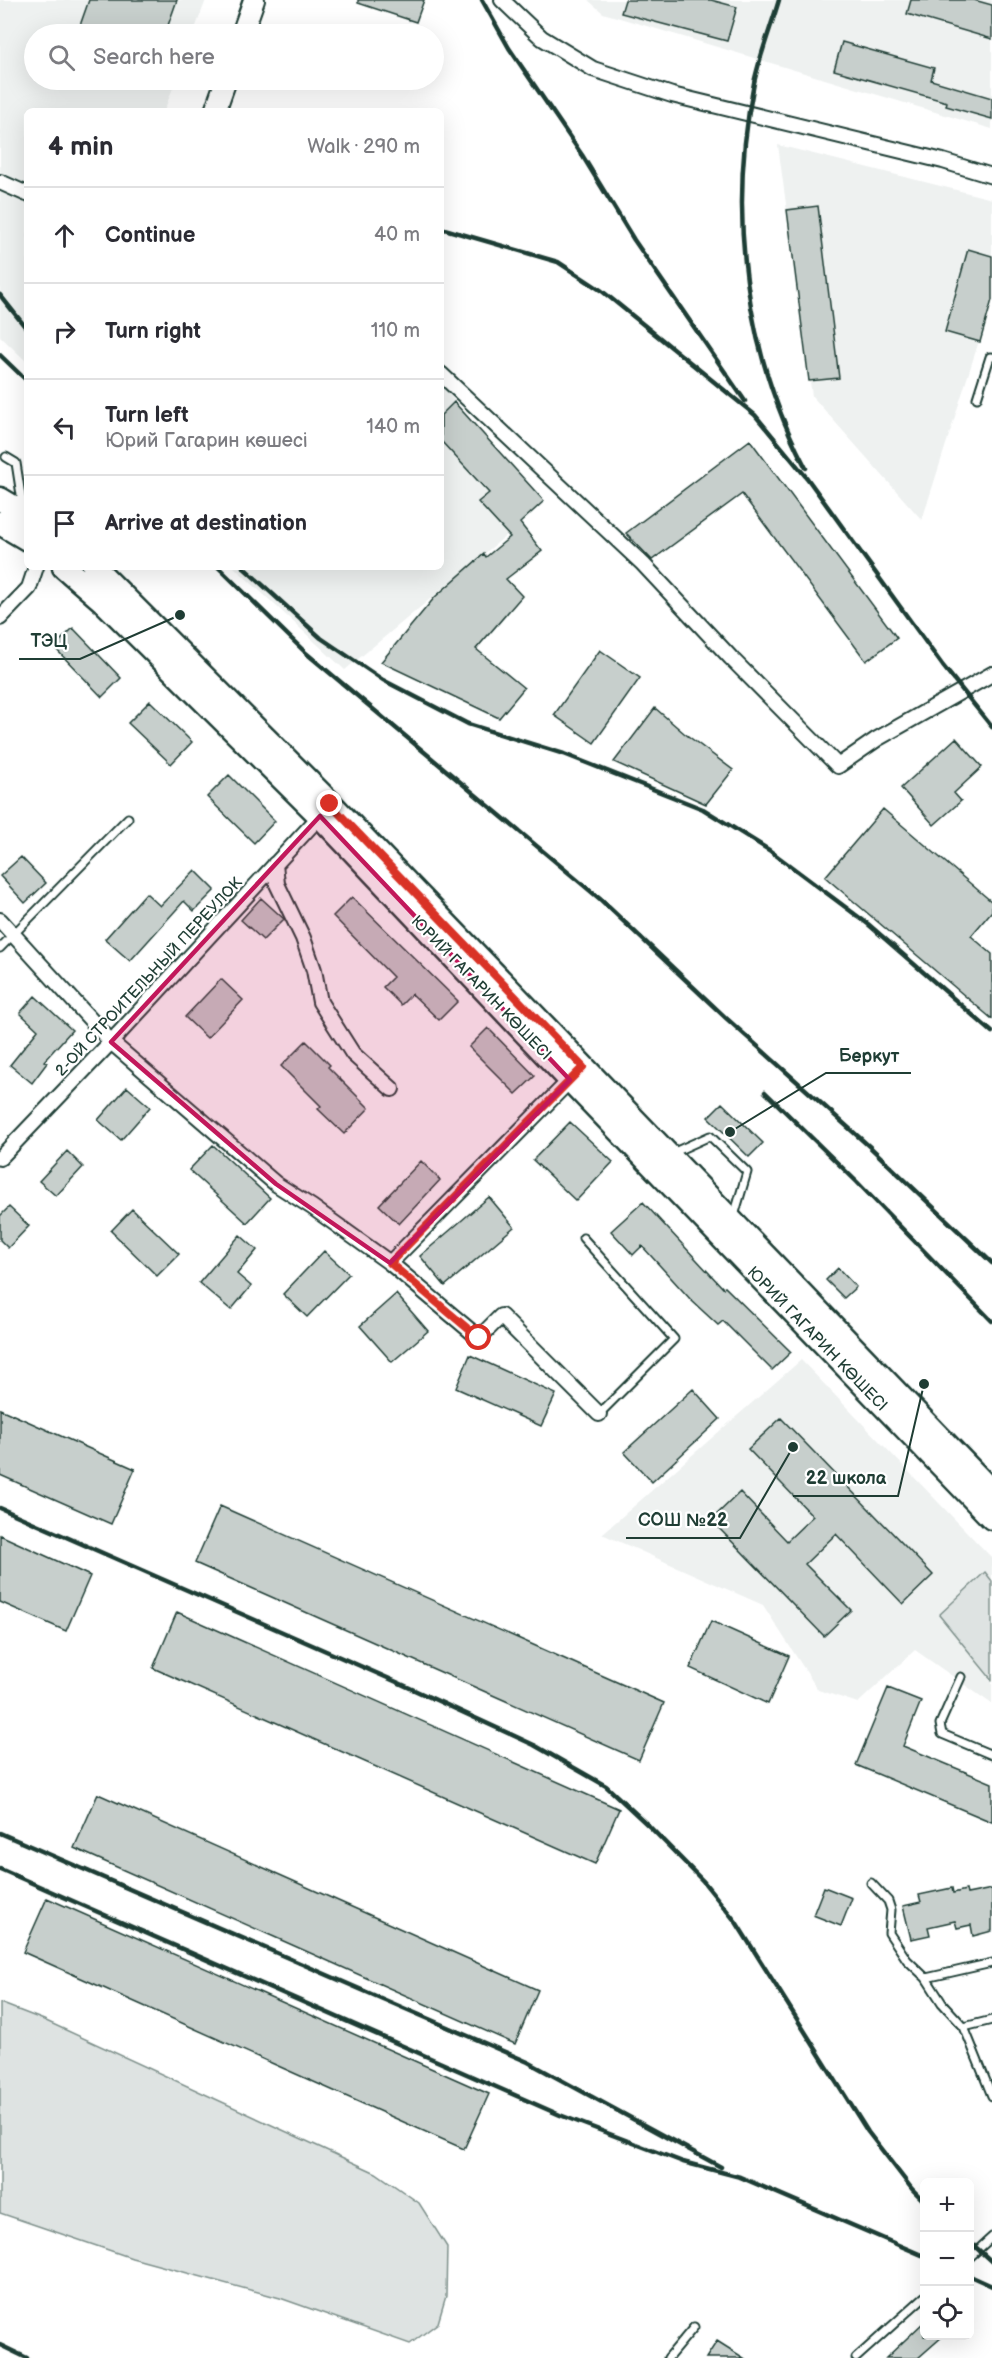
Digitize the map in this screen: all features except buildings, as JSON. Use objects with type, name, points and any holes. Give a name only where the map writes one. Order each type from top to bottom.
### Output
[{"type":"main road","points":[[0,499],[24,513]]},
{"type":"main road","points":[[0,523],[24,536]]},
{"type":"main road","name":"ЮРИЙ ГАГАРИН КӨШЕСІ","points":[[67,570],[103,601],[577,1074],[668,1155],[992,1492]]},
{"type":"main road","name":"ЮРИЙ ГАГАРИН КӨШЕСІ","points":[[97,570],[339,812],[577,1074],[992,1518]]},
{"type":"street","points":[[246,24],[254,0]]},
{"type":"street","points":[[502,0],[542,38],[593,69],[683,98],[943,161],[992,176]]},
{"type":"street","points":[[216,108],[222,90]]},
{"type":"street","points":[[0,182],[24,193]]},
{"type":"street","points":[[444,377],[643,564],[731,658],[838,766],[877,739],[992,674]]},
{"type":"street","points":[[0,618],[29,588],[35,570]]},
{"type":"street","name":"2-ОЙ СТРОИТЕЛЬНЫЙ ПЕРЕУЛОК","points":[[0,1158],[320,816]]},
{"type":"street","points":[[275,864],[277,884],[303,938],[314,969],[320,1002],[353,1054],[393,1089]]},
{"type":"street","points":[[0,920],[111,1042],[276,1184],[390,1263],[479,1338],[501,1316],[599,1414]]},
{"type":"street","points":[[390,1263],[577,1074]]},
{"type":"lane","points":[[977,398],[990,357],[992,357]]},
{"type":"lane","points":[[6,457],[16,463],[24,504]]},
{"type":"lane","points":[[0,948],[128,818]]},
{"type":"lane","points":[[668,1155],[710,1136],[747,1172],[732,1222]]},
{"type":"lane","points":[[583,1238],[674,1339],[599,1414]]},
{"type":"lane","points":[[960,1677],[940,1724],[942,1734],[992,1755]]},
{"type":"lane","points":[[872,1883],[888,1900],[891,1910],[889,1933],[907,1960],[926,1978],[942,2002],[964,2027],[992,2096]]},
{"type":"lane","points":[[926,1978],[992,1963]]},
{"type":"lane","points":[[964,2027],[992,2020]]},
{"type":"lane","points":[[974,2253],[992,2237]]},
{"type":"lane","points":[[856,2358],[920,2301]]},
{"type":"lane","points":[[668,2358],[694,2326]]},
{"type":"highlighted area","points":[[320,816],[570,1080],[390,1263],[276,1184],[111,1042]]},
{"type":"shaded area","points":[[0,0],[206,0],[197,24],[24,24],[24,90],[172,90],[165,108],[24,108],[24,359],[0,336]]},
{"type":"shaded area","points":[[588,0],[992,0],[992,129],[603,13]]},
{"type":"shaded area","points":[[778,145],[992,199],[992,300],[922,520],[812,396]]},
{"type":"shaded area","points":[[444,389],[544,501],[508,534],[345,670],[237,570],[444,570]]},
{"type":"shaded area","points":[[801,1360],[992,1558],[992,1704],[915,1650],[858,1703],[818,1690],[763,1605],[602,1534]]},
{"type":"shaded area","points":[[985,1572],[992,1581],[992,1680],[939,1615]]},
{"type":"shaded area","points":[[0,2003],[44,2020],[376,2173],[419,2203],[447,2247],[446,2296],[438,2323],[410,2344],[280,2298],[132,2258],[0,2213]]},
{"type":"railway","points":[[482,0],[509,48],[582,155],[634,240],[745,401]]},
{"type":"railway","points":[[779,0],[756,73],[746,132],[742,181],[743,231],[747,280],[755,329],[768,377],[785,423],[806,468]]},
{"type":"railway","points":[[444,229],[558,262],[602,291],[755,415],[807,478],[943,666],[992,727]]},
{"type":"railway","points":[[0,295],[24,325]]},
{"type":"railway","points":[[0,355],[24,378]]},
{"type":"railway","points":[[221,570],[306,653],[600,899],[726,1018],[870,1147],[992,1263]]},
{"type":"railway","points":[[246,570],[321,638],[383,680],[468,724],[564,754],[703,809],[769,850],[868,924],[992,1032]]},
{"type":"railway","points":[[765,1092],[857,1182],[992,1321]]},
{"type":"railway","points":[[0,1508],[399,1683],[534,1745],[606,1786],[703,1881],[736,1922],[868,2132],[920,2197]]},
{"type":"railway","points":[[0,1833],[528,2062],[721,2167]]},
{"type":"railway","points":[[0,1869],[560,2115],[683,2162],[740,2177],[920,2254]]},
{"type":"railway","points":[[974,2246],[992,2262]]},
{"type":"railway","points":[[974,2278],[992,2286]]},
{"type":"railway","points":[[0,2345],[27,2358]]},
{"type":"place","name":"ТЭЦ","points":[[180,615]]},
{"type":"place","name":"Беркут","points":[[730,1132]]},
{"type":"place","name":"22 школа","points":[[924,1384]]},
{"type":"place","name":"СОШ №22","points":[[793,1447]]},
{"type":"route","points":[[330,804],[583,1067],[390,1263],[479,1338]]}]
